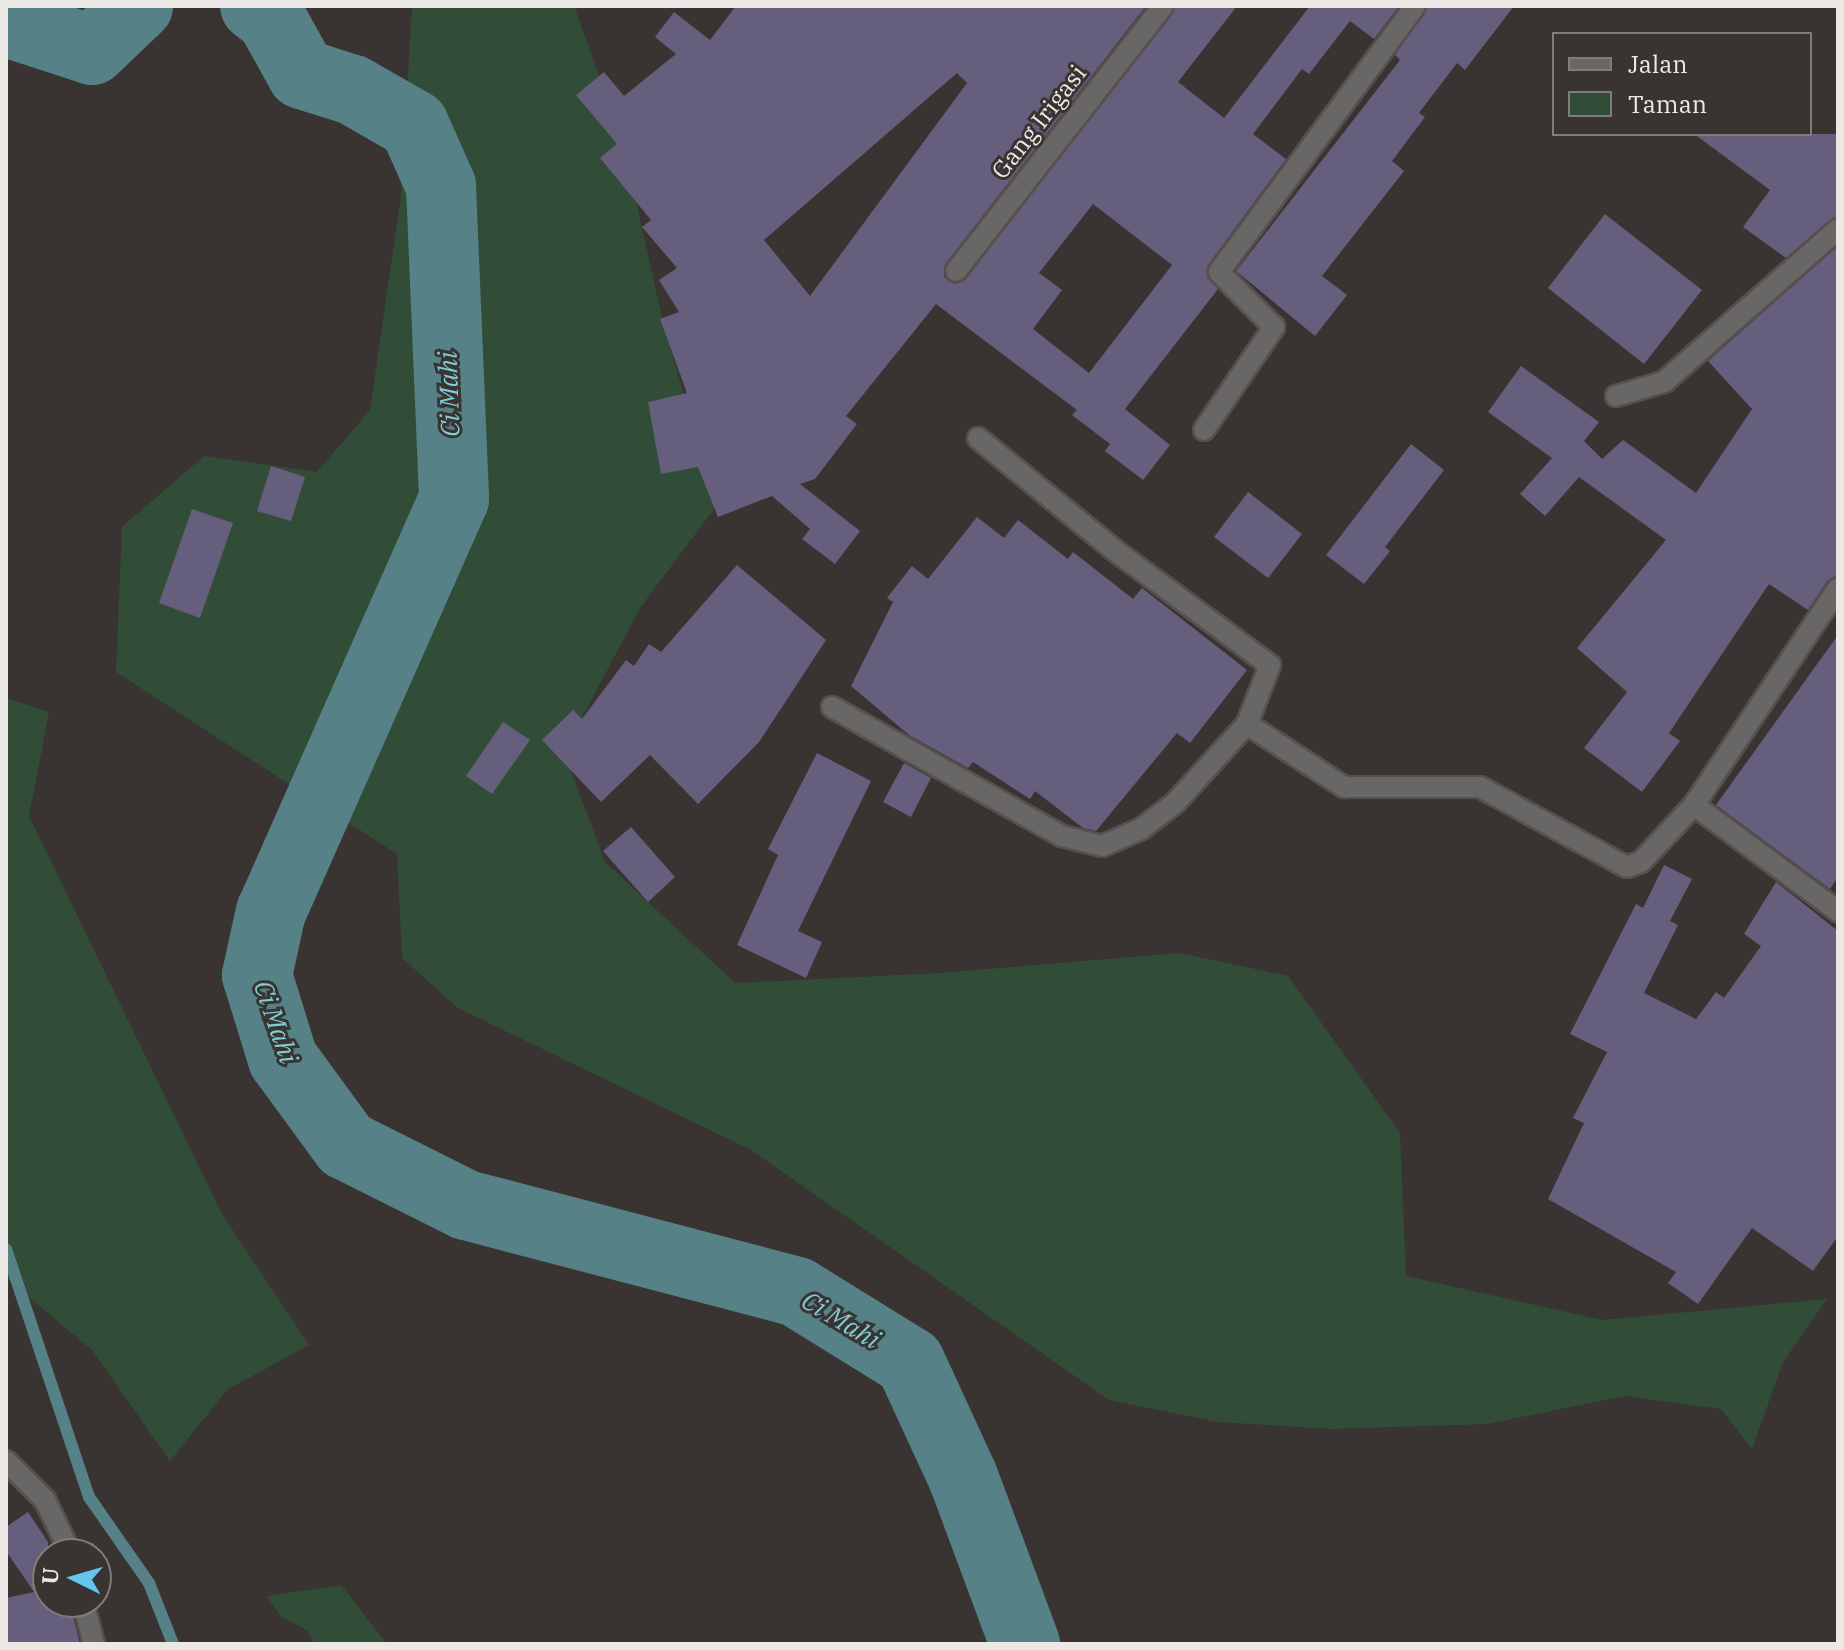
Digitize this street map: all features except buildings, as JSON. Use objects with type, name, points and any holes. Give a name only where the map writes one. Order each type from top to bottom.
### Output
[{"type":"street","name":"Gang Irigasi","points":[[956,271],[1163,6]]},
{"type":"street","points":[[1204,430],[1274,327],[1219,272],[1415,6]]},
{"type":"street","points":[[1616,396],[1664,382],[1838,229]]},
{"type":"street","points":[[832,707],[1062,836],[1102,846],[1141,829],[1175,803],[1247,724],[1270,665],[1113,549],[978,438]]},
{"type":"street","points":[[1247,724],[1344,787],[1480,787],[1627,867],[1641,862],[1694,805],[1838,588]]},
{"type":"street","points":[[1694,805],[1838,911]]},
{"type":"street","points":[[6,1461],[45,1500],[63,1538]]},
{"type":"street","points":[[87,1618],[94,1644]]},
{"type":"green space","points":[[412,6],[574,6],[622,139],[665,331],[717,505],[640,608],[564,752],[605,862],[735,983],[941,973],[1179,953],[1288,976],[1400,1133],[1406,1276],[1602,1320],[1827,1299],[1783,1362],[1752,1449],[1721,1409],[1624,1396],[1487,1424],[1332,1429],[1218,1422],[1109,1400],[751,1150],[458,1008],[402,958],[397,854],[116,672],[122,527],[204,456],[317,472],[370,410],[401,196]]},
{"type":"green space","points":[[6,698],[49,712],[29,816],[222,1214],[309,1345],[227,1390],[170,1461],[92,1350],[6,1278]]},
{"type":"green space","points":[[341,1585],[387,1644],[314,1644],[307,1630],[281,1617],[267,1596]]},
{"type":"waterway","name":"Ci Mahi","points":[[6,22],[92,50],[138,6]]},
{"type":"waterway","name":"Ci Mahi","points":[[255,6],[271,18],[302,74],[353,90],[414,125],[441,186],[454,499],[271,911],[257,975],[283,1059],[346,1145],[466,1205],[797,1292],[910,1362],[963,1477],[1025,1644]]},
{"type":"waterway","points":[[6,1249],[89,1497],[149,1583],[173,1644]]}]
